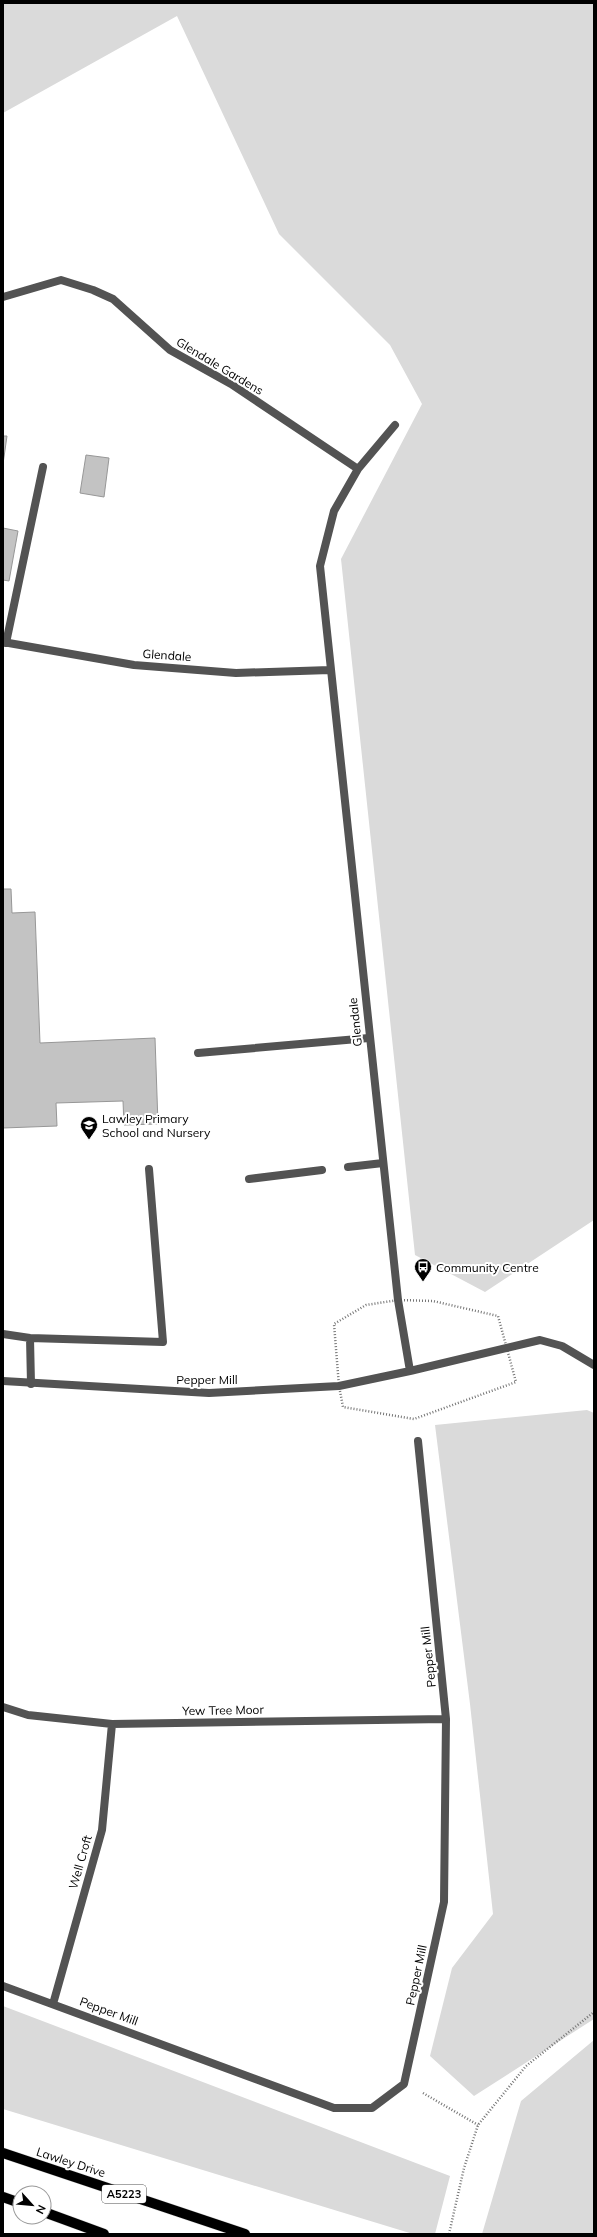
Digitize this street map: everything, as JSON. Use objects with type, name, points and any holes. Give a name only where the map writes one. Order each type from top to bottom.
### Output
[{"type":"main road","name":"Lawley Drive","points":[[3,2153],[245,2234]]},
{"type":"main road","points":[[52,2215],[104,2234]]},
{"type":"street","name":"Glendale Gardens","points":[[3,297],[61,280],[93,290],[113,299],[170,350],[231,384],[358,469]]},
{"type":"street","name":"Glendale","points":[[395,425],[358,469],[334,511],[320,566],[398,1300],[410,1371]]},
{"type":"street","points":[[5,643],[43,467]]},
{"type":"street","name":"Glendale","points":[[5,643],[134,665],[236,672],[330,670]]},
{"type":"street","points":[[198,1053],[369,1038]]},
{"type":"street","points":[[348,1167],[383,1163]]},
{"type":"street","points":[[3,1334],[30,1338],[163,1342],[149,1169]]},
{"type":"street","points":[[249,1179],[322,1170]]},
{"type":"street","points":[[30,1338],[31,1384]]},
{"type":"street","name":"Pepper Mill","points":[[3,1382],[209,1393],[339,1386],[410,1371],[540,1340],[562,1346],[594,1365]]},
{"type":"street","name":"Pepper Mill","points":[[3,1986],[334,2108],[372,2108],[404,2084],[444,1902],[446,1718],[418,1440]]},
{"type":"street","name":"Yew Tree Moor","points":[[3,1707],[28,1715],[112,1724],[446,1718]]},
{"type":"street","name":"Well Croft","points":[[53,2004],[102,1830],[112,1724]]},
{"type":"path","points":[[339,1386],[343,1407],[414,1419],[516,1382],[507,1348]]},
{"type":"path","points":[[449,2234],[464,2168],[478,2125],[526,2066],[594,2012]]},
{"type":"path","points":[[404,2084],[478,2125]]},
{"type":"shaded area","points":[[3,3],[594,3],[594,1220],[485,1292],[415,1255],[341,559],[422,404],[390,345],[279,234],[177,16],[3,113]]},
{"type":"shaded area","points":[[587,1410],[594,1413],[594,2019],[474,2096],[430,2056],[452,1968],[493,1914],[470,1704],[435,1425]]},
{"type":"shaded area","points":[[3,2006],[450,2176],[435,2234],[413,2234],[3,2109]]},
{"type":"shaded area","points":[[594,2040],[594,2234],[482,2234],[521,2101]]},
{"type":"building","points":[[3,436],[7,436],[3,464]]},
{"type":"building","points":[[86,455],[109,458],[104,497],[80,493]]},
{"type":"building","points":[[3,528],[18,531],[9,581],[3,580]]},
{"type":"building","points":[[3,889],[11,889],[12,913],[35,912],[40,1043],[155,1038],[158,1124],[124,1125],[123,1101],[56,1103],[57,1126],[3,1128]]},
{"type":"place","name":"Lawley Primary School and Nursery","points":[[89,1140]]},
{"type":"place","name":"Community Centre","points":[[423,1282]]}]
